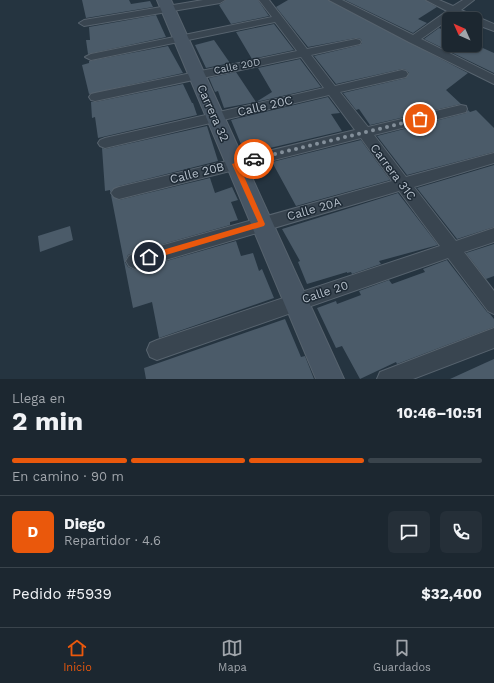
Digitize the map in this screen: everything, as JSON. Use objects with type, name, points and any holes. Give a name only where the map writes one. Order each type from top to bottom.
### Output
[{"type":"street","points":[[84,23],[166,4],[220,0]]},
{"type":"street","name":"Carrera 31C","points":[[264,0],[494,305]]},
{"type":"street","points":[[334,0],[494,80]]},
{"type":"street","points":[[431,0],[458,12]]},
{"type":"street","points":[[413,40],[469,0]]},
{"type":"street","name":"Carrera 32","points":[[166,4],[330,379]]},
{"type":"street","points":[[91,57],[277,19]]},
{"type":"street","points":[[482,23],[494,28]]},
{"type":"street","name":"Calle 20D","points":[[95,97],[356,42]]},
{"type":"street","name":"Calle 20C","points":[[105,143],[402,74]]},
{"type":"street","name":"Calle 20B","points":[[119,193],[461,109]]},
{"type":"street","name":"Calle 20A","points":[[135,261],[494,158]]},
{"type":"street","name":"Calle 20","points":[[157,350],[494,235]]},
{"type":"street","points":[[387,379],[494,338]]},
{"type":"building","points":[[82,0],[129,0],[131,4],[150,1],[153,7],[86,18]]},
{"type":"building","points":[[226,0],[258,0],[269,16],[231,24],[219,5]]},
{"type":"building","points":[[288,0],[328,0],[468,73],[446,90],[461,104],[370,125],[359,109],[356,110],[343,93],[406,78],[409,73],[402,69],[336,84],[314,56],[360,45],[362,43],[361,39],[356,38],[308,47],[276,7]]},
{"type":"building","points":[[345,0],[425,0],[437,7],[418,19],[427,23],[413,33]]},
{"type":"building","points":[[156,15],[166,37],[88,54],[86,40],[90,40],[89,27]]},
{"type":"building","points":[[274,24],[294,50],[252,59],[236,32]]},
{"type":"building","points":[[439,28],[442,29],[442,48],[424,39]]},
{"type":"building","points":[[214,40],[230,63],[206,68],[195,45]]},
{"type":"building","points":[[168,46],[183,73],[89,94],[82,65],[89,63],[89,61]]},
{"type":"building","points":[[482,48],[494,53],[494,73],[451,52],[482,52]]},
{"type":"building","points":[[300,59],[321,87],[256,102],[272,92],[258,68]]},
{"type":"building","points":[[236,72],[256,102],[224,108],[218,91],[215,92],[209,78]]},
{"type":"building","points":[[183,84],[193,103],[197,115],[98,138],[95,117],[92,118],[91,102]]},
{"type":"building","points":[[328,97],[340,113],[331,114],[342,131],[245,154],[231,120]]},
{"type":"building","points":[[468,110],[470,112],[476,110],[494,128],[494,152],[407,175],[377,136],[466,113]]},
{"type":"building","points":[[207,126],[218,161],[119,186],[110,192],[110,190],[105,191],[102,148],[105,149]]},
{"type":"building","points":[[361,140],[390,180],[296,206],[272,162]]},
{"type":"building","points":[[494,165],[494,227],[457,239],[417,188]]},
{"type":"building","points":[[210,178],[215,193],[232,187],[238,200],[231,202],[238,220],[230,222],[230,225],[135,252],[128,255],[125,262],[128,267],[135,270],[236,241],[241,256],[253,253],[259,271],[262,269],[274,298],[159,338],[152,302],[133,308],[111,195],[119,200]]},
{"type":"building","points":[[398,193],[438,245],[379,261],[381,264],[352,274],[351,272],[347,272],[307,284],[298,262],[300,261],[282,229]]},
{"type":"building","points":[[70,226],[73,240],[40,252],[38,236]]},
{"type":"building","points":[[494,244],[494,276],[486,279],[466,253]]},
{"type":"building","points":[[447,260],[494,319],[494,327],[397,364],[396,362],[360,379],[342,346],[336,348],[317,308],[336,301],[337,304],[361,295],[359,291],[389,280],[392,284],[425,272],[423,269]]},
{"type":"building","points":[[285,319],[301,357],[305,356],[314,379],[146,379],[144,368]]},
{"type":"building","points":[[494,359],[494,379],[450,379],[485,363]]},
{"type":"way so far","points":[[254,159],[420,119]]},
{"type":"route","points":[[149,257],[262,224],[236,164],[254,159]]}]
